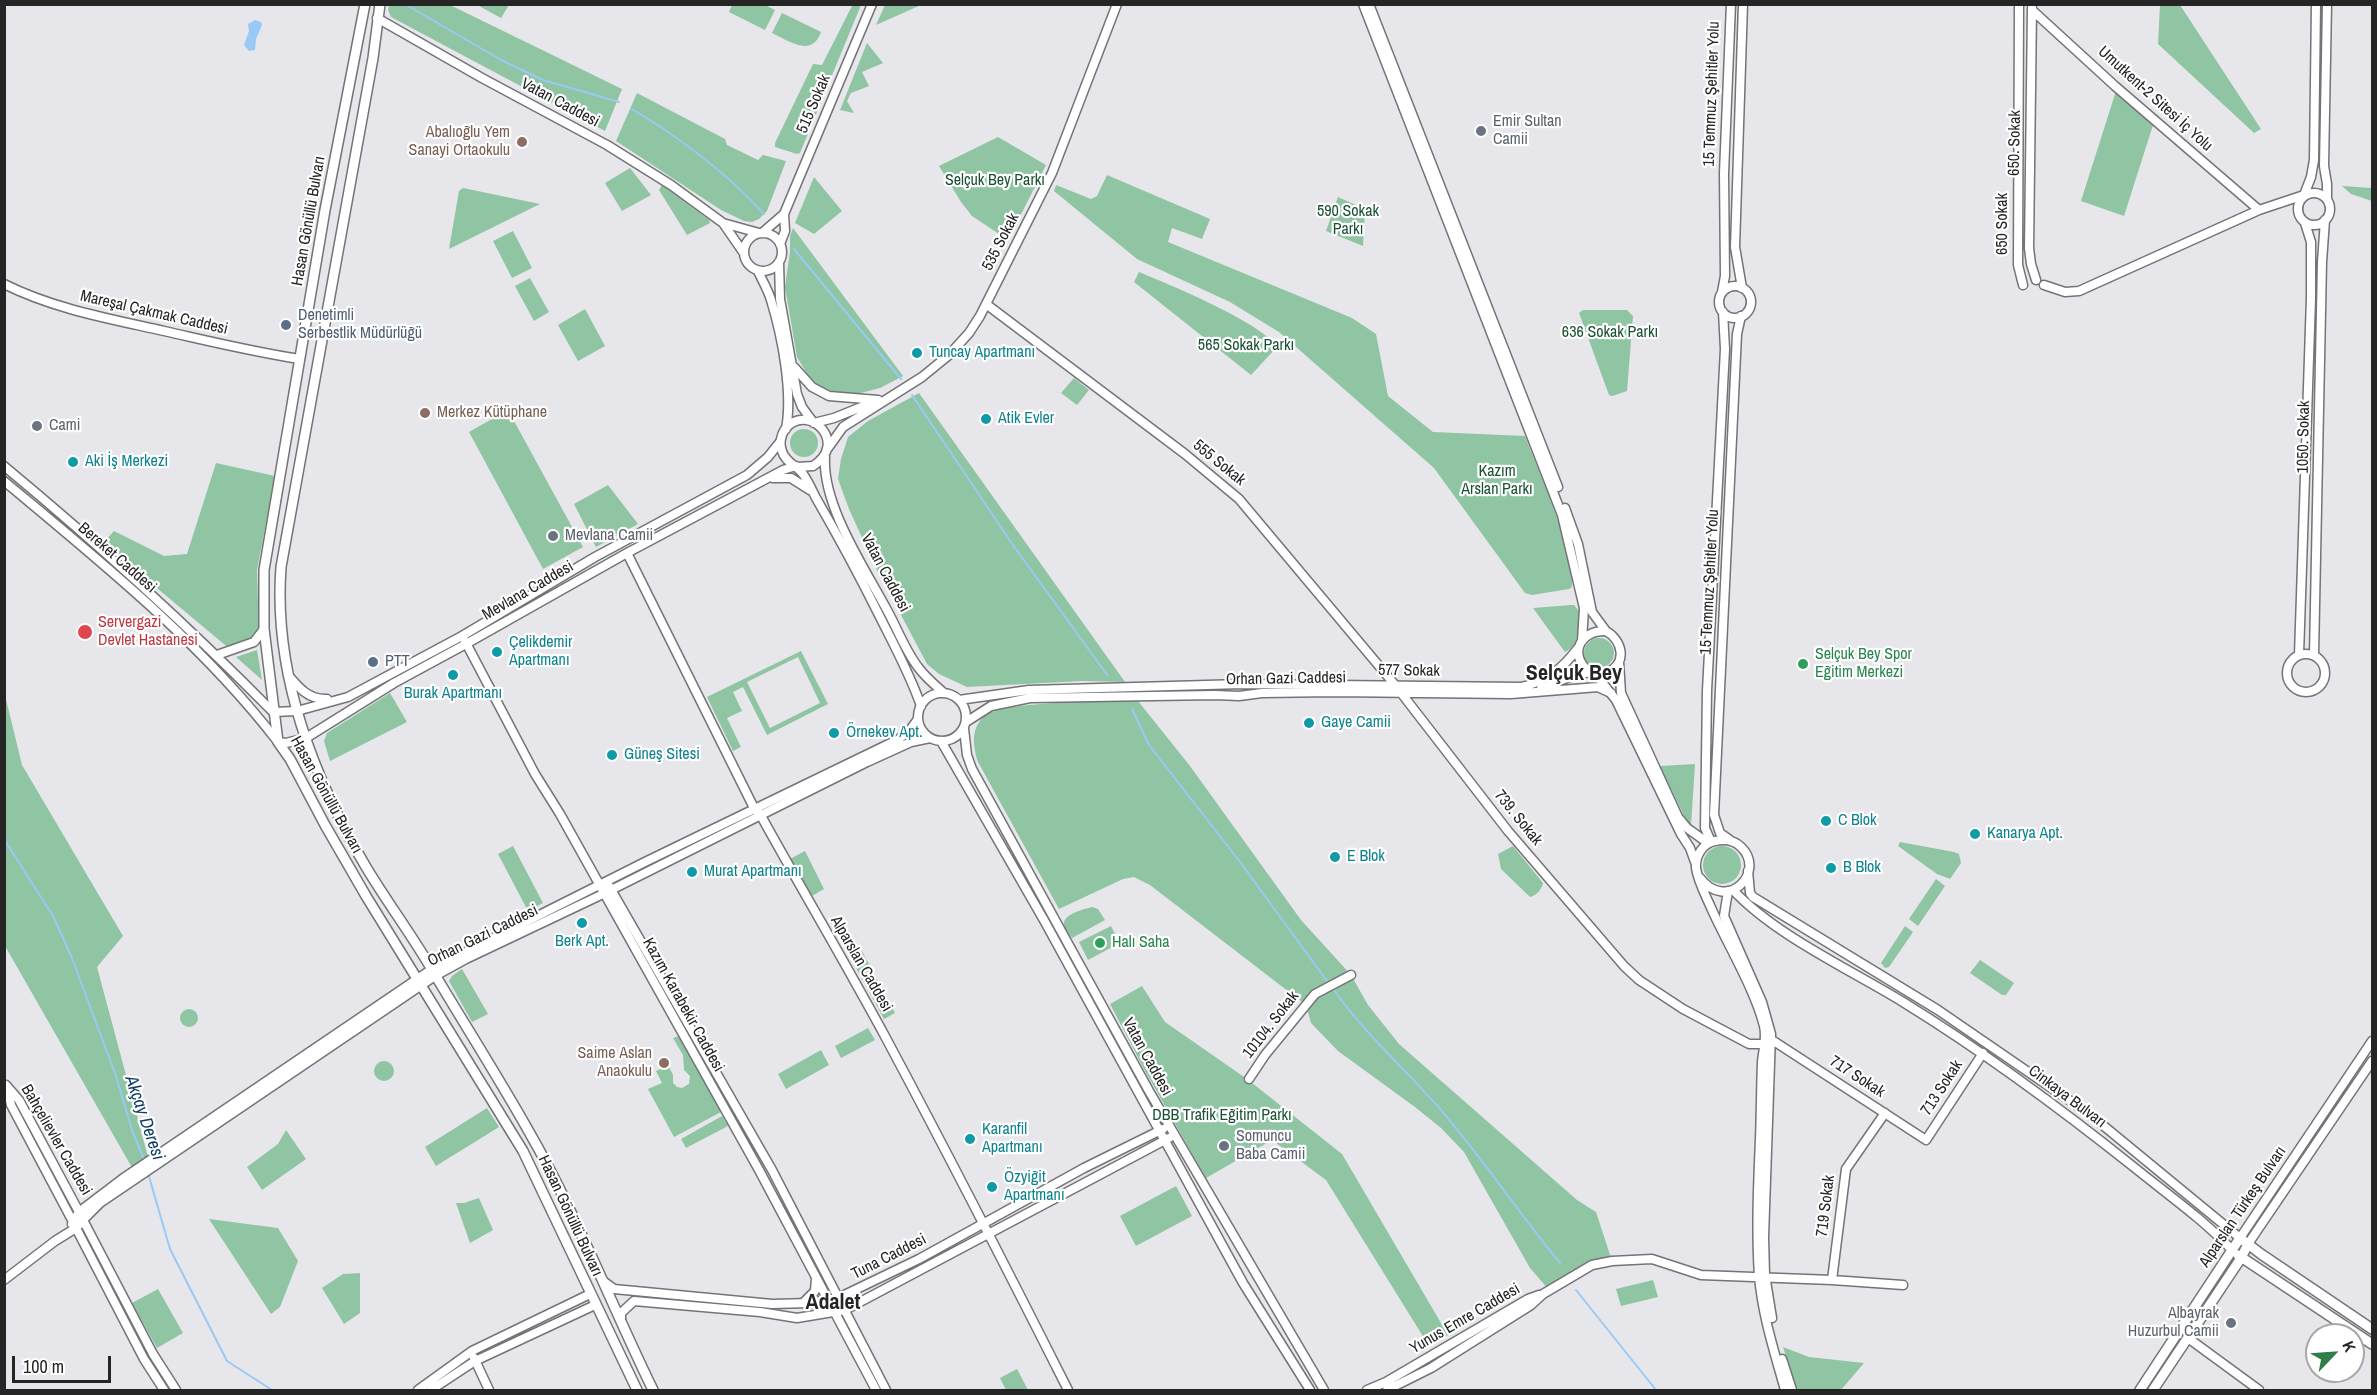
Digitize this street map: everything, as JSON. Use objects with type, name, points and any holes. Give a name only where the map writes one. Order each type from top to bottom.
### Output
[{"type":"main road","name":"Hasan Gönüllü Bulvarı","points":[[365,4],[325,210],[264,570],[264,629],[278,742],[290,759],[366,896],[523,1151],[637,1390]]},
{"type":"main road","name":"Hasan Gönüllü Bulvarı","points":[[380,4],[373,58],[282,567],[279,593],[288,675],[306,738],[326,793],[338,818],[540,1151],[653,1390]]},
{"type":"main road","name":"Alparslan Türkeş Bulvarı","points":[[2140,1390],[2232,1250],[2244,1241]]},
{"type":"main road","name":"Alparslan Türkeş Bulvarı","points":[[2153,1390],[2241,1258],[2244,1241]]},
{"type":"main road","name":"Cinkaya Bulvarı","points":[[2244,1241],[2373,1329]]},
{"type":"main road","name":"Cinkaya Bulvarı","points":[[2232,1250],[2264,1274],[2373,1344]]},
{"type":"main road","points":[[2227,1280],[2247,1269],[2264,1274]]},
{"type":"street","name":"515 Sokak","points":[[784,214],[872,4]]},
{"type":"street","name":"535 Sokak","points":[[826,451],[843,427],[922,377],[957,348],[969,333],[986,304],[1052,172],[1082,101],[1117,4]]},
{"type":"street","points":[[1363,4],[1562,515],[1584,608],[1580,662],[1611,693],[1690,848],[1705,894],[1761,1016],[1768,1042]]},
{"type":"street","points":[[1370,4],[1569,517],[1578,544],[1592,612],[1620,645],[1621,693],[1678,817],[1687,828],[1710,843]]},
{"type":"street","name":"15 Temmuz Şehitler Yolu","points":[[1722,292],[1725,276],[1724,172],[1731,4]]},
{"type":"street","name":"15 Temmuz Şehitler Yolu","points":[[1742,288],[1735,248],[1743,4]]},
{"type":"street","name":"650 Sokak","points":[[2019,4],[2018,266],[2023,285]]},
{"type":"street","points":[[2316,4],[2313,170],[2297,209],[2298,214],[2306,223],[2314,225],[2325,220],[2329,212],[2324,166],[2327,4]]},
{"type":"street","name":"650. Sokak","points":[[2032,7],[2029,248],[2031,264],[2040,282],[2065,292],[2079,291],[2259,210]]},
{"type":"street","name":"Umutkent-2 Sitesi İç Yolu","points":[[2032,7],[2115,86],[2259,210]]},
{"type":"street","name":"Vatan Caddesi","points":[[377,18],[616,150],[671,184],[723,223]]},
{"type":"street","points":[[2018,68],[2031,68]]},
{"type":"street","points":[[2259,210],[2315,192],[2327,199]]},
{"type":"street","name":"Vatan Caddesi","points":[[784,214],[785,231],[780,244],[782,250],[779,262],[780,299],[799,400],[805,412],[824,432],[826,451],[824,474],[828,492],[855,550],[915,664],[944,693],[959,700],[966,714],[967,755],[972,769],[1174,1135],[1324,1390]]},
{"type":"street","points":[[743,252],[747,240],[784,214]]},
{"type":"street","name":"1050. Sokak","points":[[2314,655],[2322,262],[2325,220]]},
{"type":"street","points":[[723,223],[771,234],[780,244]]},
{"type":"street","points":[[723,223],[743,252],[748,264],[758,270],[770,270],[779,262]]},
{"type":"street","name":"1050. Sokak","points":[[2299,655],[2311,298],[2311,242],[2306,223]]},
{"type":"street","points":[[758,270],[771,299],[785,366],[788,414],[786,429],[780,442]]},
{"type":"street","name":"Mareşal Çakmak Caddesi","points":[[4,284],[47,301],[106,318],[247,350],[300,359]]},
{"type":"street","points":[[1731,286],[1742,288],[1750,300],[1749,309],[1741,316],[1731,317],[1723,312],[1719,302],[1722,292],[1731,286]]},
{"type":"street","name":"555 Sokak","points":[[986,304],[1185,454],[1239,499],[1395,686]]},
{"type":"street","name":"15 Temmuz Şehitler Yolu","points":[[1710,843],[1705,828],[1707,702],[1725,349],[1723,312]]},
{"type":"street","name":"15 Temmuz Şehitler Yolu","points":[[1733,841],[1720,833],[1714,815],[1737,334],[1741,316]]},
{"type":"street","points":[[794,367],[812,387],[829,396],[878,400]]},
{"type":"street","name":"535 Sokak","points":[[814,422],[834,418],[894,394]]},
{"type":"street","points":[[786,429],[798,421],[814,422]]},
{"type":"street","name":"Vatan Caddesi","points":[[780,442],[784,457],[796,466],[813,491],[905,664],[921,706]]},
{"type":"street","name":"Mevlana Caddesi","points":[[273,712],[297,711],[348,697],[462,636],[595,557],[747,475],[768,457],[780,442]]},
{"type":"street","points":[[796,466],[813,466],[826,451]]},
{"type":"street","name":"Bereket Caddesi","points":[[4,466],[111,558],[217,655],[273,712]]},
{"type":"street","name":"Mevlana Caddesi","points":[[278,742],[286,743],[306,738],[394,683],[627,553],[796,466]]},
{"type":"street","points":[[767,479],[779,476],[791,478],[813,491]]},
{"type":"street","name":"Bereket Caddesi","points":[[4,481],[165,620],[234,687],[278,742]]},
{"type":"street","name":"Alparslan Caddesi","points":[[627,553],[757,811],[886,1039],[990,1234],[1068,1390]]},
{"type":"street","points":[[217,655],[254,642],[264,629]]},
{"type":"street","points":[[1580,645],[1591,633],[1606,631]]},
{"type":"street","name":"Kazım Karabekir Caddesi","points":[[462,636],[535,774],[770,1167],[833,1298],[835,1313],[876,1390]]},
{"type":"street","name":"577 Sokak","points":[[959,700],[1029,690],[1242,684],[1502,688],[1529,686],[1547,679],[1568,662],[1580,645]]},
{"type":"street","points":[[2299,655],[2314,655],[2323,664],[2325,676],[2319,687],[2308,692],[2296,690],[2287,675],[2290,662],[2299,655]]},
{"type":"street","points":[[1531,692],[1573,676],[1611,671],[1619,662]]},
{"type":"street","points":[[288,675],[300,689],[312,697],[321,699],[348,697]]},
{"type":"street","name":"739. Sokak","points":[[1395,686],[1508,831],[1624,966],[1639,980],[1683,1009],[1749,1044],[1768,1042]]},
{"type":"street","name":"Orhan Gazi Caddesi","points":[[965,725],[978,712],[995,704],[1039,698],[1242,696],[1262,693],[1334,692],[1511,694],[1598,687],[1611,693]]},
{"type":"street","points":[[944,693],[930,696],[921,706],[918,719],[924,733],[930,738],[941,741],[954,738],[965,725]]},
{"type":"street","name":"Orhan Gazi Caddesi","points":[[75,1225],[81,1216],[146,1167],[419,982],[902,737],[918,719]]},
{"type":"street","name":"Orhan Gazi Caddesi","points":[[757,811],[906,744],[930,738]]},
{"type":"street","name":"Vatan Caddesi","points":[[941,741],[985,815],[1243,1283],[1310,1390]]},
{"type":"street","points":[[1696,866],[1698,856],[1710,843],[1722,839],[1733,841],[1747,856],[1748,871],[1741,885],[1730,891],[1712,890],[1700,878]]},
{"type":"street","name":"Cinkaya Bulvarı","points":[[1748,871],[1750,893],[1753,897],[1933,1007],[2088,1113],[2244,1241]]},
{"type":"street","name":"Kazım Karabekir Caddesi","points":[[605,888],[814,1272],[845,1310],[886,1390]]},
{"type":"street","points":[[1730,891],[1724,916],[1769,1020],[1759,1177],[1763,1278],[1773,1350],[1785,1390]]},
{"type":"street","name":"Cinkaya Bulvarı","points":[[1730,891],[1770,923],[1869,981],[1983,1053],[2084,1126],[2201,1221],[2232,1250]]},
{"type":"street","name":"10104. Sokak","points":[[1249,1079],[1265,1054],[1315,994],[1350,975]]},
{"type":"street","name":"Alparslan Türkeş Bulvarı","points":[[2244,1241],[2373,1041]]},
{"type":"street","name":"717 Sokak","points":[[1768,1042],[1926,1140]]},
{"type":"street","name":"713 Sokak","points":[[1926,1140],[1983,1053]]},
{"type":"street","name":"Alparslan Türkeş Bulvarı","points":[[2244,1241],[2373,1060]]},
{"type":"street","name":"Bahçelievler Caddesi","points":[[164,1390],[144,1359],[11,1104],[6,1085],[19,1100],[153,1354],[176,1390]]},
{"type":"street","name":"719 Sokak","points":[[1832,1280],[1846,1168],[1885,1113]]},
{"type":"street","name":"Tuna Caddesi","points":[[599,1276],[614,1289],[772,1304],[802,1303],[833,1298],[919,1259],[1084,1168],[1169,1126]]},
{"type":"street","name":"Tuna Caddesi","points":[[621,1324],[621,1313],[634,1301],[760,1312],[797,1318],[845,1310],[1174,1135]]},
{"type":"street","name":"Bahçelievler Caddesi","points":[[4,1280],[75,1225]]},
{"type":"street","points":[[1543,1294],[1592,1265],[1612,1261],[1652,1259],[1701,1275],[1903,1285]]},
{"type":"street","points":[[802,1303],[809,1299],[815,1291],[817,1282],[814,1272]]},
{"type":"street","points":[[1763,1278],[1779,1348],[1792,1390]]},
{"type":"street","points":[[418,1390],[472,1351],[590,1294]]},
{"type":"street","name":"Yunus Emre Caddesi","points":[[1367,1390],[1528,1299],[1543,1294]]},
{"type":"street","name":"Yunus Emre Caddesi","points":[[1387,1390],[1431,1368],[1467,1346],[1531,1305],[1543,1294]]},
{"type":"street","points":[[431,1390],[476,1361],[595,1305]]},
{"type":"street","points":[[2188,1338],[2259,1390]]},
{"type":"street","points":[[472,1351],[489,1390]]},
{"type":"green space","points":[[479,4],[509,5],[501,18]]},
{"type":"green space","points":[[853,4],[861,5],[800,153],[775,147],[813,64],[822,65]]},
{"type":"green space","points":[[885,4],[921,5],[876,25]]},
{"type":"green space","points":[[389,5],[450,5],[622,89],[605,131],[391,17],[388,10]]},
{"type":"green space","points":[[732,5],[765,5],[775,10],[765,30],[729,12]]},
{"type":"green space","points":[[2160,5],[2180,5],[2261,129],[2254,133],[2158,44]]},
{"type":"green space","points":[[782,13],[821,32],[817,40],[806,46],[793,43],[772,33]]},
{"type":"green space","points":[[867,43],[883,63],[862,72],[869,86],[851,93],[847,101],[854,113],[840,110]]},
{"type":"green space","points":[[2116,91],[2153,125],[2124,216],[2081,201]]},
{"type":"green space","points":[[637,93],[725,139],[727,145],[758,160],[763,155],[786,161],[767,211],[759,219],[752,222],[744,221],[721,210],[616,141]]},
{"type":"green space","name":"Selçuk Bey Parkı","points":[[998,137],[1046,165],[1008,240],[972,216],[939,166]]},
{"type":"green space","points":[[630,168],[651,195],[622,211],[605,183]]},
{"type":"green space","name":"Kazım Arslan Parkı","points":[[1107,175],[1210,219],[1202,239],[1172,228],[1168,242],[1352,318],[1376,334],[1388,396],[1433,432],[1525,436],[1562,533],[1568,553],[1572,587],[1532,595],[1525,593],[1434,468],[1279,332],[1230,302],[1137,259],[1054,191],[1056,185],[1091,199],[1097,196]]},
{"type":"green space","points":[[814,177],[842,211],[814,234],[795,223]]},
{"type":"green space","points":[[662,185],[710,223],[687,235],[659,190]]},
{"type":"green space","points":[[2342,186],[2372,188],[2372,201],[2351,194]]},
{"type":"green space","points":[[463,188],[540,204],[449,249],[459,191]]},
{"type":"green space","name":"590 Sokak Parkı","points":[[1338,197],[1365,209],[1363,246],[1326,231]]},
{"type":"green space","points":[[793,228],[903,376],[880,388],[849,396],[818,385],[807,374],[797,357],[785,287],[790,236]]},
{"type":"green space","points":[[513,231],[532,268],[512,278],[493,241]]},
{"type":"green space","name":"565 Sokak Parkı","points":[[1139,272],[1234,316],[1268,337],[1277,347],[1251,375],[1134,282]]},
{"type":"green space","points":[[530,278],[549,312],[534,321],[515,286]]},
{"type":"green space","points":[[585,309],[605,346],[578,361],[558,325]]},
{"type":"green space","name":"636 Sokak Parkı","points":[[1583,310],[1627,310],[1633,316],[1627,391],[1609,395],[1579,313]]},
{"type":"green space","points":[[1074,378],[1089,390],[1077,405],[1061,393]]},
{"type":"green space","points":[[919,393],[1125,682],[1083,681],[967,687],[939,674],[927,664],[874,564],[838,479],[848,437],[868,421]]},
{"type":"green space","points":[[508,410],[583,547],[543,569],[469,432]]},
{"type":"green space","points":[[804,429],[814,433],[818,443],[814,453],[804,457],[794,453],[790,443],[794,433]]},
{"type":"green space","points":[[216,463],[275,476],[257,570],[259,639],[231,650],[103,543],[114,531],[164,556],[187,554]]},
{"type":"green space","points":[[608,485],[638,524],[596,547],[574,504]]},
{"type":"green space","points":[[1574,605],[1579,611],[1580,629],[1574,645],[1565,652],[1533,608]]},
{"type":"green space","points":[[1599,638],[1605,639],[1613,647],[1613,659],[1605,667],[1599,668],[1593,667],[1585,659],[1584,653],[1585,647],[1593,639]]},
{"type":"green space","points":[[257,650],[262,680],[236,657]]},
{"type":"green space","points":[[801,651],[828,704],[767,735],[743,687],[733,692],[742,711],[727,718],[741,747],[733,751],[707,697]],"holes":[[[798,657],[820,703],[770,728],[747,682]]]},
{"type":"green space","points":[[4,691],[22,765],[123,936],[97,967],[149,1161],[134,1171],[5,946]]},
{"type":"green space","points":[[390,693],[407,722],[330,761],[324,741],[327,733]]},
{"type":"green space","points":[[1138,701],[1190,766],[1301,920],[1351,975],[1368,1005],[1399,1044],[1577,1200],[1596,1212],[1612,1261],[1592,1265],[1549,1290],[1530,1268],[1464,1152],[1441,1128],[1338,1051],[1311,1023],[1306,1005],[1150,885],[1134,877],[1123,879],[1059,909],[978,762],[974,743],[977,725],[986,715],[1014,707],[1035,704]]},
{"type":"green space","points":[[1695,764],[1691,826],[1660,766]]},
{"type":"green space","points":[[1900,842],[1954,852],[1959,854],[1961,863],[1950,879],[1937,874],[1898,846]]},
{"type":"green space","points":[[513,846],[543,903],[528,911],[498,854]]},
{"type":"green space","points":[[1513,846],[1543,883],[1538,892],[1530,897],[1501,869],[1498,854]]},
{"type":"green space","points":[[1722,846],[1729,847],[1735,852],[1740,858],[1740,872],[1735,878],[1729,883],[1722,884],[1715,883],[1709,878],[1704,872],[1703,865],[1704,858],[1709,852],[1715,847]]},
{"type":"green space","points":[[805,851],[824,889],[812,896],[790,859]]},
{"type":"green space","points":[[1936,879],[1945,886],[1918,926],[1909,919]]},
{"type":"green space","points":[[1092,907],[1098,909],[1105,920],[1072,938],[1065,928],[1064,921],[1075,913]]},
{"type":"green space","name":"Halı Saha","points":[[1111,926],[1120,943],[1088,960],[1079,942]]},
{"type":"green space","points":[[1905,926],[1913,932],[1889,967],[1885,968],[1881,963]]},
{"type":"green space","points":[[862,951],[895,1013],[884,1019],[850,957]]},
{"type":"green space","points":[[1980,960],[2014,983],[2006,995],[2002,995],[1970,973]]},
{"type":"green space","points":[[462,969],[488,1014],[472,1022],[449,981]]},
{"type":"green space","name":"DBB Trafik Eğitim Parkı","points":[[1142,986],[1165,1022],[1247,1079],[1342,1154],[1448,1335],[1429,1346],[1326,1180],[1272,1140],[1206,1178],[1110,1004]]},
{"type":"green space","points":[[189,1009],[197,1014],[198,1018],[193,1026],[189,1027],[181,1022],[180,1018],[185,1010]]},
{"type":"green space","points":[[868,1028],[875,1040],[841,1058],[835,1046]]},
{"type":"green space","points":[[679,1036],[723,1111],[674,1137],[648,1089],[662,1083],[656,1071],[668,1065],[673,1075],[673,1083],[677,1087],[682,1088],[689,1084],[690,1076],[684,1070],[683,1055],[673,1038]]},
{"type":"green space","points":[[821,1050],[829,1065],[786,1089],[778,1074]]},
{"type":"green space","points":[[384,1061],[391,1064],[394,1071],[391,1078],[384,1081],[377,1078],[374,1071],[377,1064]]},
{"type":"green space","points":[[487,1108],[499,1127],[436,1166],[425,1147]]},
{"type":"green space","points":[[722,1116],[728,1126],[686,1148],[681,1139]]},
{"type":"green space","points":[[286,1130],[306,1159],[262,1190],[247,1167],[278,1144]]},
{"type":"green space","points":[[1176,1186],[1192,1216],[1136,1246],[1120,1216]]},
{"type":"green space","points":[[479,1198],[493,1230],[470,1243],[456,1203]]},
{"type":"green space","points":[[209,1219],[278,1228],[298,1261],[280,1307],[271,1314]]},
{"type":"green space","points":[[360,1273],[360,1313],[344,1324],[322,1288],[343,1274]]},
{"type":"green space","points":[[1653,1280],[1658,1297],[1621,1306],[1616,1289]]},
{"type":"green space","points":[[158,1289],[183,1333],[157,1348],[132,1303]]},
{"type":"green space","points":[[1783,1347],[1809,1357],[1864,1363],[1841,1390],[1797,1390]]},
{"type":"green space","points":[[1017,1369],[1028,1390],[1006,1390],[1000,1378]]},
{"type":"water","points":[[255,20],[261,22],[262,25],[256,39],[255,50],[249,51],[244,45],[249,31],[248,24]]},
{"type":"waterway","points":[[405,4],[501,60],[543,80],[619,102]]},
{"type":"waterway","points":[[632,109],[702,157],[764,214]]},
{"type":"waterway","points":[[794,249],[901,379]]},
{"type":"waterway","points":[[912,395],[1015,548],[1108,676]]},
{"type":"waterway","points":[[1132,709],[1149,745],[1240,862],[1327,981]]},
{"type":"waterway","name":"Akçay Deresi","points":[[4,839],[53,916],[72,958],[144,1159]]},
{"type":"waterway","points":[[1334,990],[1386,1052],[1428,1095],[1560,1263]]},
{"type":"waterway","name":"Akçay Deresi","points":[[148,1173],[170,1249],[227,1361],[272,1390]]},
{"type":"waterway","points":[[1576,1290],[1656,1390]]},
{"type":"place","name":"Emir Sultan Camii","points":[[1481,131]]},
{"type":"place","name":"Abalıoğlu Yem Sanayi Ortaokulu","points":[[522,142]]},
{"type":"place","name":"Denetimli Serbestlik Müdürlüğü","points":[[286,325]]},
{"type":"place","name":"Tuncay Apartmanı","points":[[917,353]]},
{"type":"place","name":"Merkez Kütüphane","points":[[425,413]]},
{"type":"place","name":"Atik Evler","points":[[986,419]]},
{"type":"place","name":"Cami","points":[[37,426]]},
{"type":"place","name":"Aki İş Merkezi","points":[[73,462]]},
{"type":"place","name":"Mevlana Camii","points":[[553,536]]},
{"type":"place","name":"Servergazi Devlet Hastanesi","points":[[85,632]]},
{"type":"place","name":"Çelikdemir Apartmanı","points":[[497,652]]},
{"type":"place","name":"PTT","points":[[373,662]]},
{"type":"place","name":"Selçuk Bey Spor Eğitim Merkezi","points":[[1803,664]]},
{"type":"place","name":"Burak Apartmanı","points":[[453,675]]},
{"type":"place","name":"Gaye Camii","points":[[1309,723]]},
{"type":"place","name":"Örnekev Apt.","points":[[834,733]]},
{"type":"place","name":"Güneş Sitesi","points":[[612,755]]},
{"type":"place","name":"C Blok","points":[[1826,821]]},
{"type":"place","name":"Kanarya Apt.","points":[[1975,834]]},
{"type":"place","name":"E Blok","points":[[1335,857]]},
{"type":"place","name":"B Blok","points":[[1831,868]]},
{"type":"place","name":"Murat Apartmanı","points":[[692,872]]},
{"type":"place","name":"Berk Apt.","points":[[582,923]]},
{"type":"place","name":"Halı Saha","points":[[1100,943]]},
{"type":"place","name":"Saime Aslan Anaokulu","points":[[664,1063]]},
{"type":"place","name":"Karanfil Apartmanı","points":[[970,1139]]},
{"type":"place","name":"Somuncu Baba Camii","points":[[1224,1146]]},
{"type":"place","name":"Özyiğit Apartmanı","points":[[992,1187]]},
{"type":"place","name":"Albayrak Huzurbul Camii","points":[[2231,1323]]},
{"type":"district","name":"Selçuk Bey","points":[[1574,674]]},
{"type":"district","name":"Adalet","points":[[833,1303]]}]
